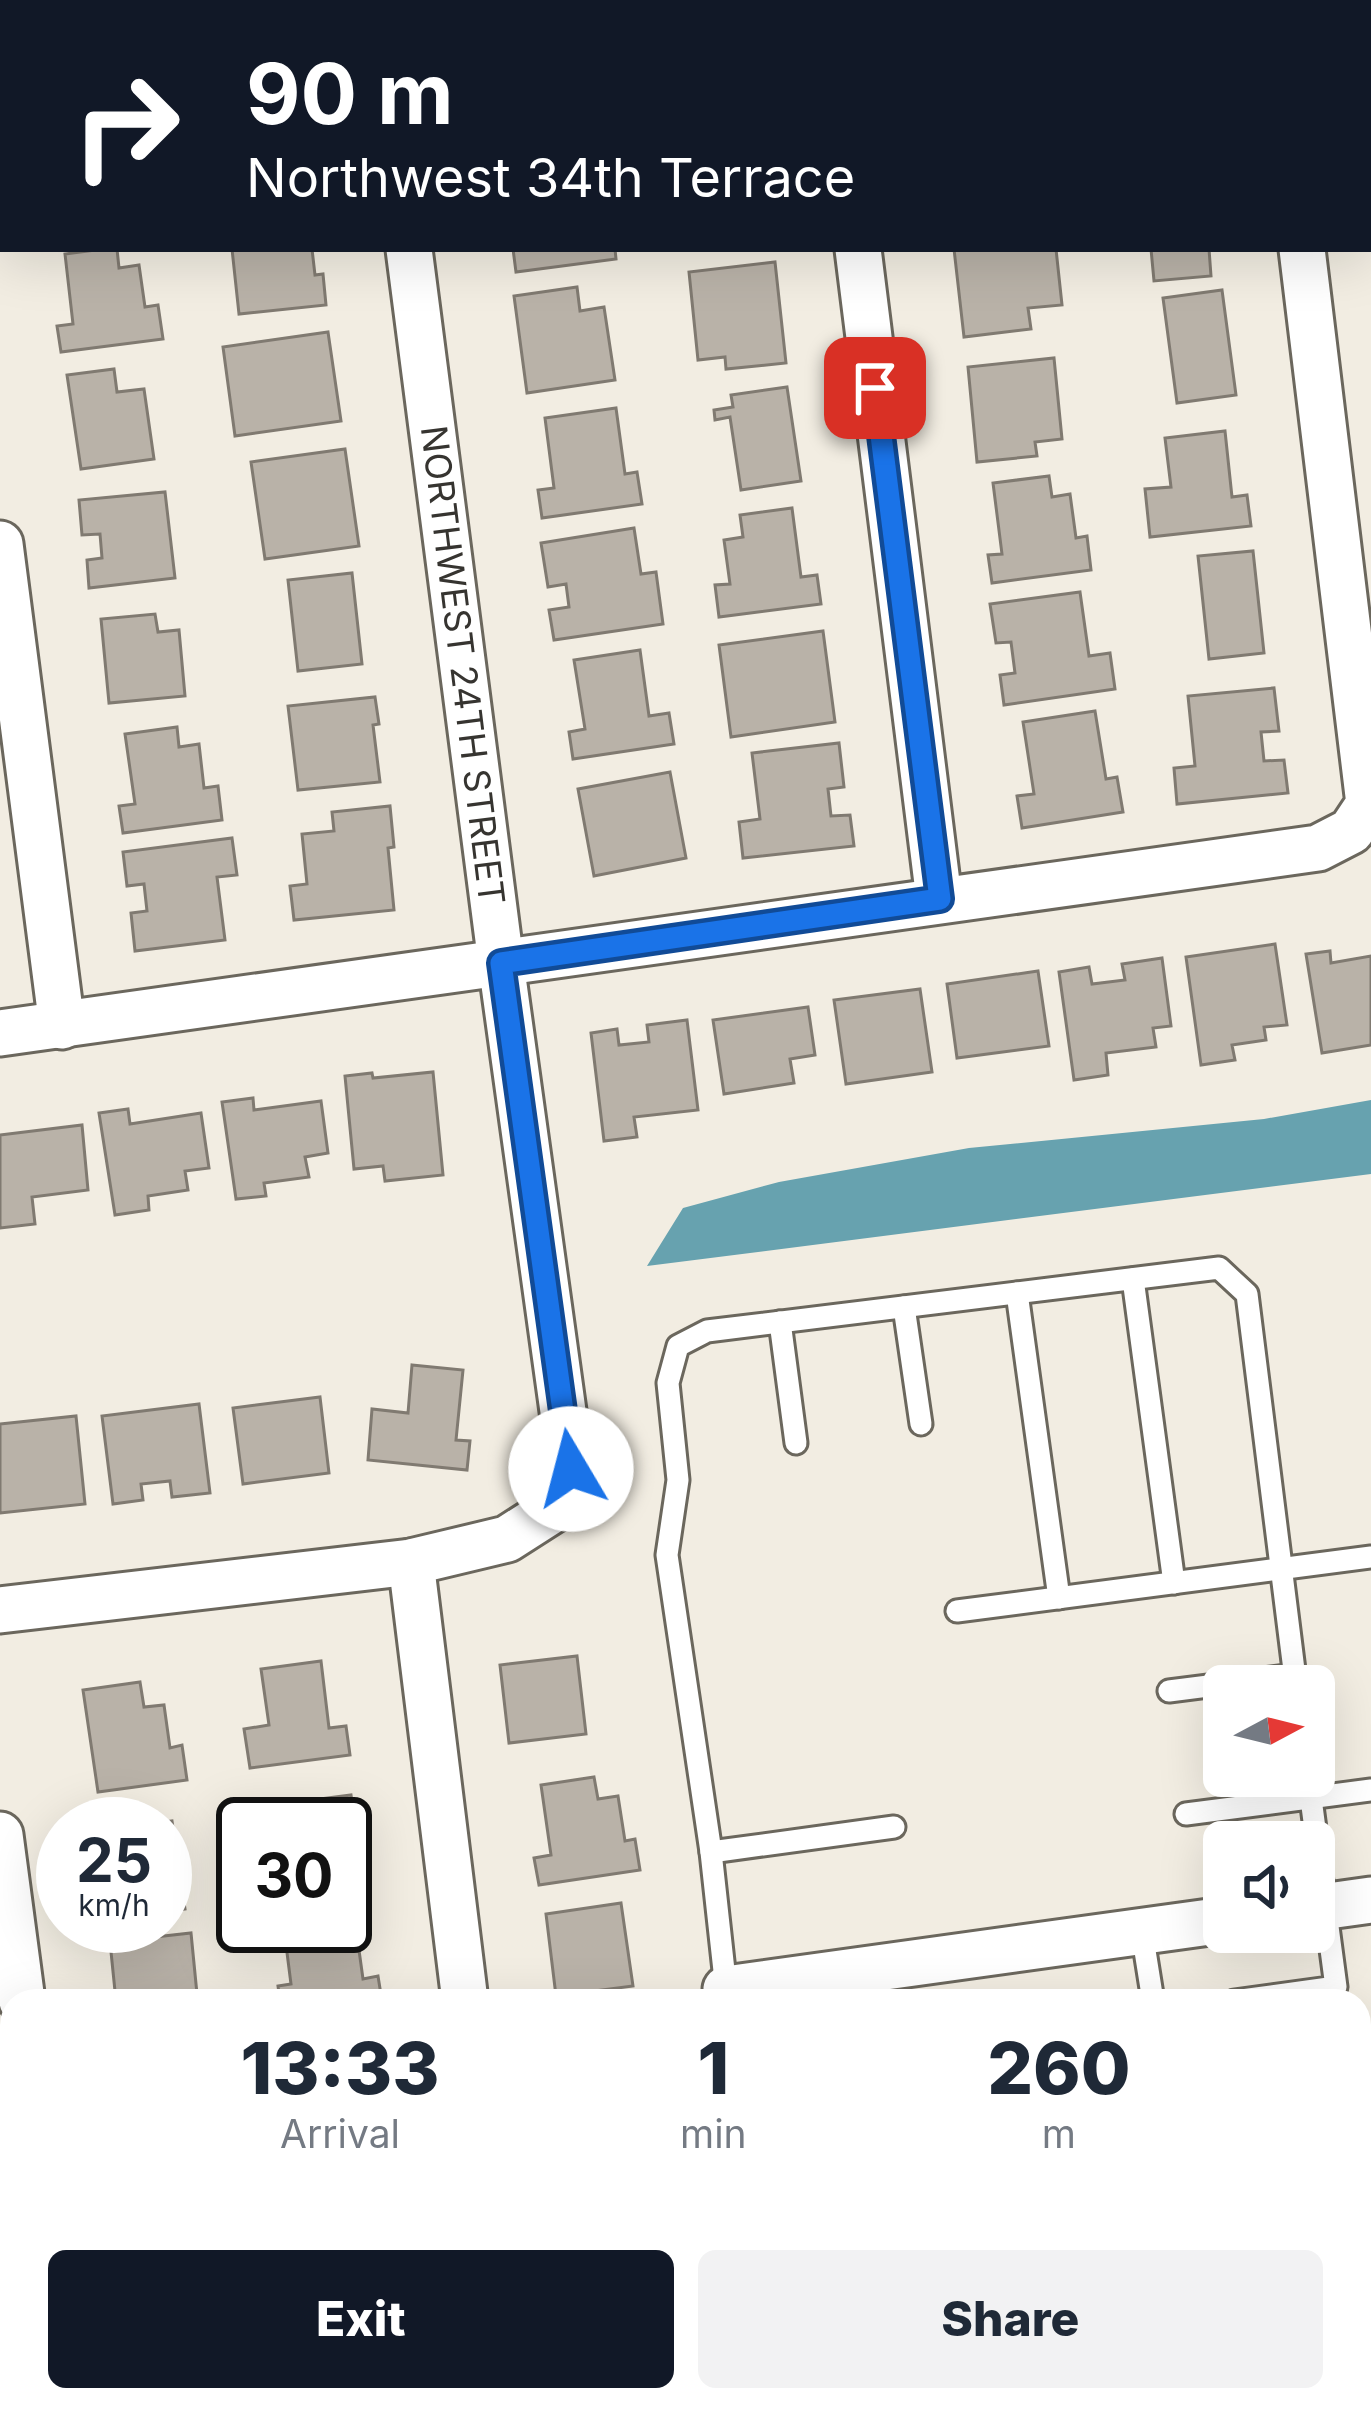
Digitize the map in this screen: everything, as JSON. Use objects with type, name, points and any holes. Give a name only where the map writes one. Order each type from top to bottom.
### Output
[{"type":"street","name":"NORTHWEST 24TH STREET","points":[[409,252],[571,1469],[557,1508],[507,1539],[411,1562]]},
{"type":"street","points":[[858,252],[940,899]]},
{"type":"street","points":[[0,1033],[1318,848],[1351,831],[1369,804],[1302,252]]},
{"type":"street","points":[[0,544],[62,1026]]},
{"type":"street","points":[[0,1610],[411,1562],[464,1989]]},
{"type":"street","points":[[0,1835],[20,1989]]},
{"type":"street","points":[[1335,1905],[1371,1900]]},
{"type":"street","points":[[767,1989],[1203,1923]]},
{"type":"lane","points":[[726,1989],[667,1555],[678,1480],[668,1383],[678,1346],[707,1331],[1219,1268],[1247,1294],[1294,1665]]},
{"type":"lane","points":[[1133,1279],[1174,1583]]},
{"type":"lane","points":[[1017,1293],[1059,1598]]},
{"type":"lane","points":[[904,1307],[921,1424]]},
{"type":"lane","points":[[780,1322],[796,1443]]},
{"type":"lane","points":[[957,1611],[1371,1557]]},
{"type":"lane","points":[[1169,1691],[1203,1688]]},
{"type":"lane","points":[[1335,1788],[1371,1790]]},
{"type":"lane","points":[[1186,1814],[1263,1797]]},
{"type":"lane","points":[[710,1852],[895,1827]]},
{"type":"lane","points":[[1142,1932],[1151,1989]]},
{"type":"lane","points":[[1321,1989],[1336,1987],[1329,1953]]},
{"type":"water","points":[[1371,1100],[1371,1174],[647,1266],[683,1208],[779,1182],[969,1148],[1264,1119]]},
{"type":"building","points":[[117,252],[119,268],[139,265],[145,307],[158,305],[163,339],[61,352],[57,326],[73,324],[65,254]]},
{"type":"building","points":[[232,252],[312,252],[315,275],[323,274],[326,305],[239,314]]},
{"type":"building","points":[[513,252],[615,252],[616,259],[516,272]]},
{"type":"building","points":[[954,252],[1056,252],[1062,305],[1028,308],[1031,329],[964,337]]},
{"type":"building","points":[[1151,252],[1209,252],[1211,276],[1154,281]]},
{"type":"building","points":[[775,262],[786,363],[726,369],[725,357],[698,360],[689,272]]},
{"type":"building","points":[[577,287],[580,311],[604,307],[615,380],[527,393],[514,296]]},
{"type":"building","points":[[1222,290],[1236,395],[1177,403],[1163,298]]},
{"type":"building","points":[[328,332],[341,421],[235,436],[223,347]]},
{"type":"building","points":[[1054,358],[1062,439],[1035,442],[1037,456],[977,462],[968,367]]},
{"type":"building","points":[[114,369],[117,392],[144,389],[154,459],[81,469],[67,375]]},
{"type":"building","points":[[787,387],[801,481],[741,490],[730,417],[715,420],[714,410],[733,407],[731,395]]},
{"type":"building","points":[[616,408],[625,474],[637,472],[642,504],[542,518],[538,490],[554,488],[545,418]]},
{"type":"building","points":[[1225,431],[1232,497],[1247,495],[1251,526],[1150,537],[1145,489],[1171,487],[1165,438]]},
{"type":"building","points":[[345,449],[359,546],[265,559],[251,462]]},
{"type":"building","points":[[1049,476],[1052,497],[1070,494],[1076,538],[1087,536],[1091,570],[992,583],[988,555],[1002,554],[993,483]]},
{"type":"building","points":[[165,492],[175,578],[89,588],[87,560],[102,558],[100,534],[82,535],[79,500]]},
{"type":"building","points":[[792,508],[801,577],[817,575],[821,604],[719,617],[715,585],[730,584],[724,540],[743,537],[740,515]]},
{"type":"building","points":[[634,528],[641,574],[656,572],[663,624],[554,640],[549,610],[569,607],[566,584],[548,587],[541,543]]},
{"type":"building","points":[[1253,551],[1264,653],[1209,659],[1198,556]]},
{"type":"building","points":[[352,573],[362,664],[298,671],[288,580]]},
{"type":"building","points":[[1080,592],[1089,656],[1110,653],[1115,689],[1004,705],[1000,675],[1015,673],[1011,642],[996,643],[990,604]]},
{"type":"building","points":[[155,614],[158,632],[179,630],[185,696],[109,703],[101,619]]},
{"type":"building","points":[[823,631],[835,722],[731,737],[719,645]]},
{"type":"building","points":[[640,650],[649,716],[669,713],[674,744],[573,759],[569,732],[585,729],[574,660]]},
{"type":"building","points":[[1274,688],[1279,731],[1261,732],[1264,761],[1284,760],[1288,793],[1177,804],[1174,768],[1195,766],[1188,696]]},
{"type":"building","points":[[375,697],[379,724],[373,725],[380,782],[298,790],[288,706]]},
{"type":"building","points":[[1095,711],[1106,779],[1117,777],[1123,812],[1022,828],[1017,796],[1034,794],[1023,722]]},
{"type":"building","points":[[177,727],[179,747],[199,744],[204,788],[218,786],[222,820],[123,833],[119,806],[135,804],[125,734]]},
{"type":"building","points":[[839,743],[844,787],[828,789],[831,816],[850,815],[854,846],[743,858],[739,822],[760,819],[752,753]]},
{"type":"building","points":[[670,772],[686,858],[594,876],[578,789]]},
{"type":"building","points":[[390,806],[394,847],[388,848],[394,910],[294,920],[290,886],[307,884],[302,834],[334,831],[332,812]]},
{"type":"building","points":[[232,838],[237,875],[217,877],[225,940],[135,951],[131,913],[147,911],[144,884],[127,886],[123,852]]},
{"type":"building","points":[[1275,944],[1287,1025],[1264,1027],[1266,1040],[1232,1045],[1235,1060],[1201,1065],[1186,957]]},
{"type":"building","points":[[1330,951],[1331,963],[1371,956],[1371,1045],[1322,1053],[1306,954]]},
{"type":"building","points":[[1162,958],[1171,1026],[1153,1028],[1156,1047],[1106,1053],[1108,1075],[1074,1080],[1059,972],[1089,967],[1092,984],[1125,980],[1122,964]]},
{"type":"building","points":[[1038,971],[1049,1046],[957,1058],[947,984]]},
{"type":"building","points":[[920,989],[932,1072],[846,1084],[834,1000]]},
{"type":"building","points":[[808,1007],[815,1055],[790,1059],[794,1083],[724,1094],[713,1020]]},
{"type":"building","points":[[687,1020],[698,1110],[634,1117],[637,1137],[604,1141],[591,1033],[617,1029],[619,1045],[649,1042],[647,1025]]},
{"type":"building","points":[[433,1072],[443,1175],[385,1181],[383,1166],[354,1169],[345,1076]]},
{"type":"building","points":[[253,1098],[254,1110],[321,1101],[328,1153],[305,1157],[309,1177],[264,1183],[266,1196],[236,1199],[222,1102]]},
{"type":"building","points":[[128,1109],[130,1124],[201,1113],[209,1168],[185,1171],[188,1190],[148,1196],[149,1210],[115,1215],[99,1113]]},
{"type":"building","points":[[82,1125],[88,1190],[32,1197],[35,1224],[0,1228],[0,1135]]},
{"type":"building","points":[[412,1365],[463,1370],[456,1440],[470,1441],[467,1470],[368,1460],[372,1409],[408,1413]]},
{"type":"building","points":[[320,1397],[329,1473],[243,1484],[233,1408]]},
{"type":"building","points":[[199,1404],[210,1493],[172,1497],[170,1481],[141,1484],[143,1500],[113,1504],[102,1416]]},
{"type":"building","points":[[76,1416],[85,1504],[0,1513],[0,1424]]},
{"type":"building","points":[[577,1656],[586,1734],[509,1743],[500,1665]]},
{"type":"building","points":[[321,1661],[329,1728],[346,1726],[350,1755],[250,1768],[244,1729],[269,1725],[261,1669]]},
{"type":"building","points":[[140,1682],[144,1707],[164,1705],[170,1748],[182,1745],[187,1780],[98,1792],[83,1690]]},
{"type":"building","points":[[594,1777],[598,1799],[618,1796],[625,1841],[635,1839],[640,1870],[539,1885],[534,1858],[551,1855],[541,1785]]},
{"type":"building","points":[[621,1903],[633,1986],[555,1989],[546,1914]]},
{"type":"building","points":[[192,1943],[197,1989],[115,1989],[111,1953],[192,1953]]},
{"type":"building","points":[[287,1953],[359,1953],[363,1979],[378,1976],[380,1989],[278,1989],[291,1984]]},
{"type":"route","points":[[571,1469],[501,963],[940,899],[875,388]]}]
